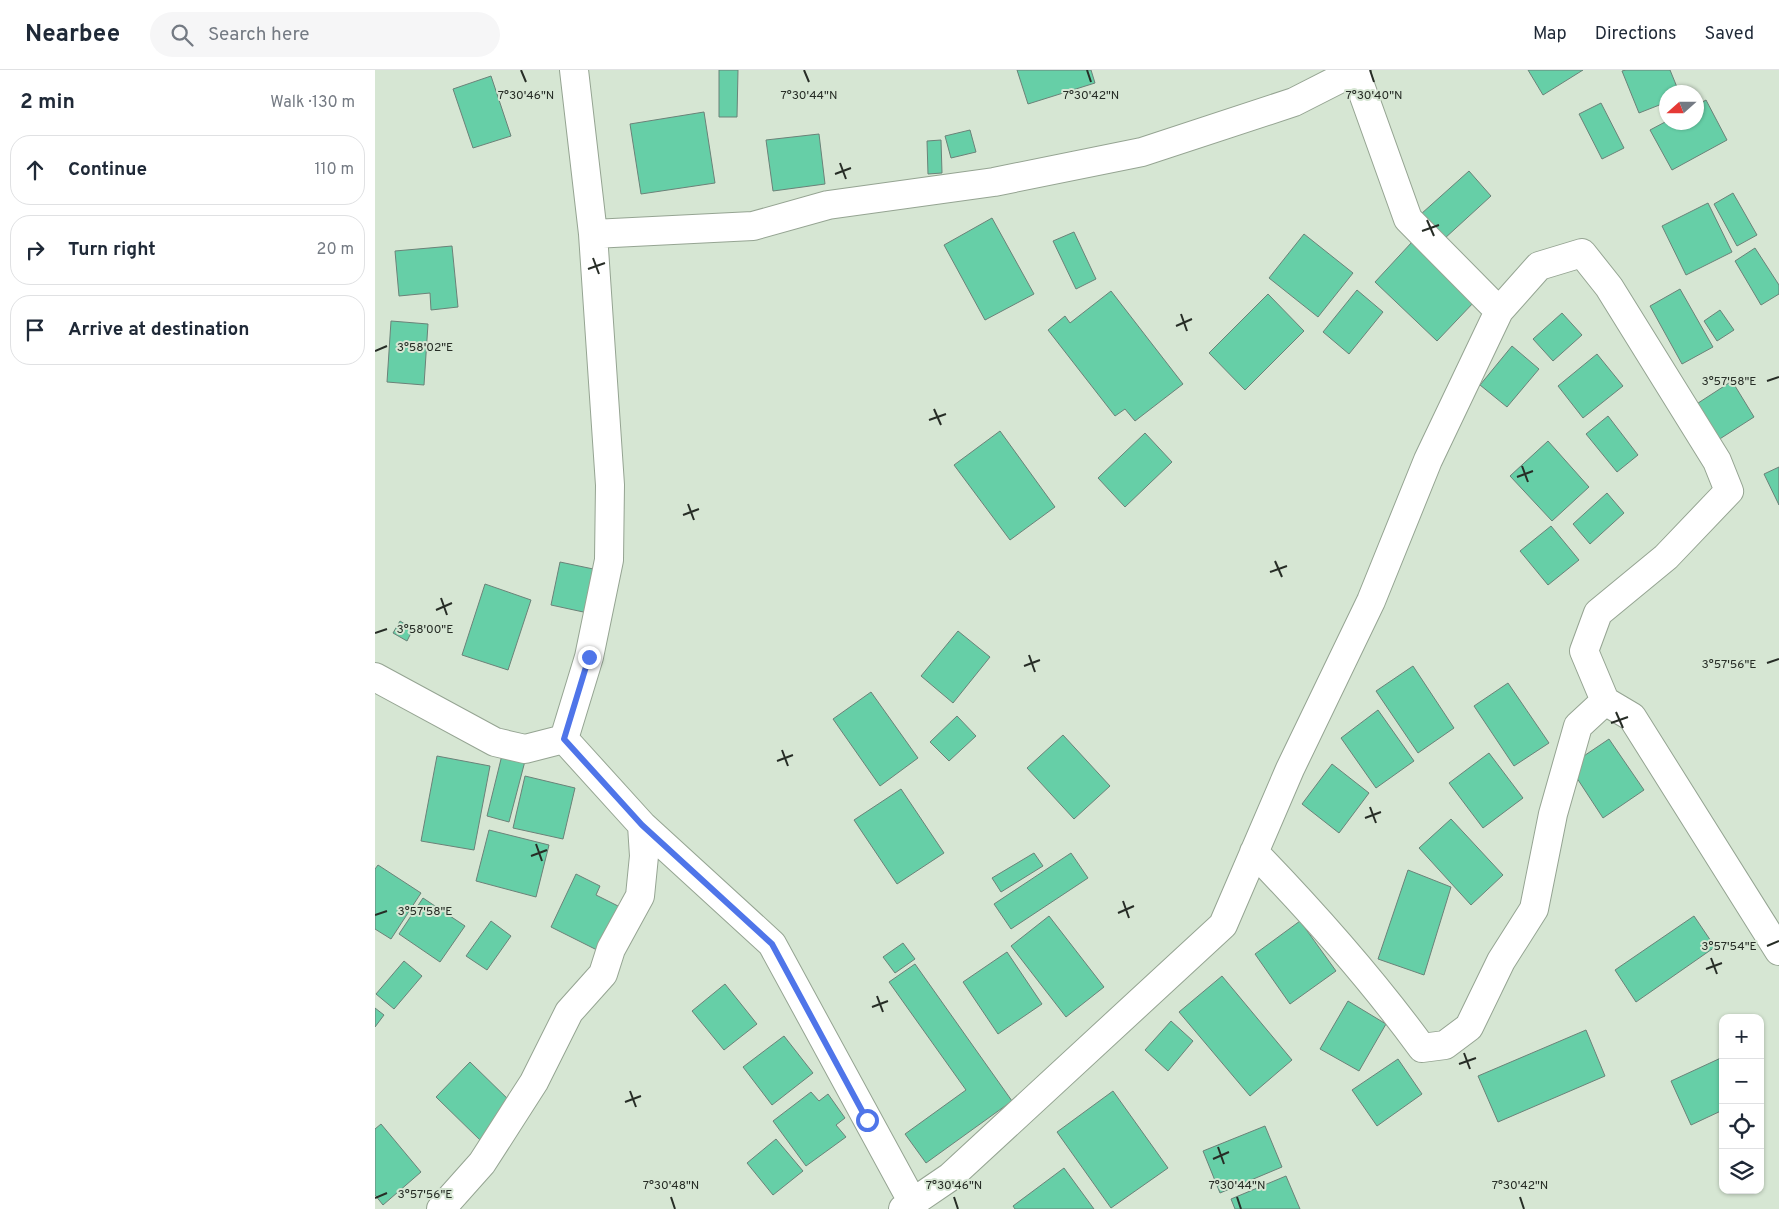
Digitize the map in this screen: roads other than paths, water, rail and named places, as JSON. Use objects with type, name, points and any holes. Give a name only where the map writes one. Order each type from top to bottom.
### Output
[{"type":"street","points":[[564,739],[589,657],[609,560],[610,485],[593,234],[574,70]]},
{"type":"street","points":[[593,234],[753,226],[828,205],[994,182],[1142,152],[1294,102],[1356,70],[1408,219],[1499,311]]},
{"type":"street","points":[[564,739],[642,825],[772,944],[908,1206],[950,1177],[1223,925],[1290,768],[1371,601],[1428,460],[1499,311],[1539,266],[1582,253],[1609,287],[1717,461],[1729,491],[1666,557],[1598,613],[1584,651],[1605,702],[1632,717],[1779,951]]},
{"type":"street","points":[[375,677],[495,742],[525,748],[564,739]]},
{"type":"street","points":[[1254,852],[1309,909],[1376,986],[1422,1048],[1445,1045],[1469,1027],[1501,961],[1534,909],[1553,814],[1578,726],[1605,702]]},
{"type":"street","points":[[441,1209],[482,1163],[534,1082],[569,1012],[603,974],[611,948],[640,896],[645,856],[642,825]]}]
